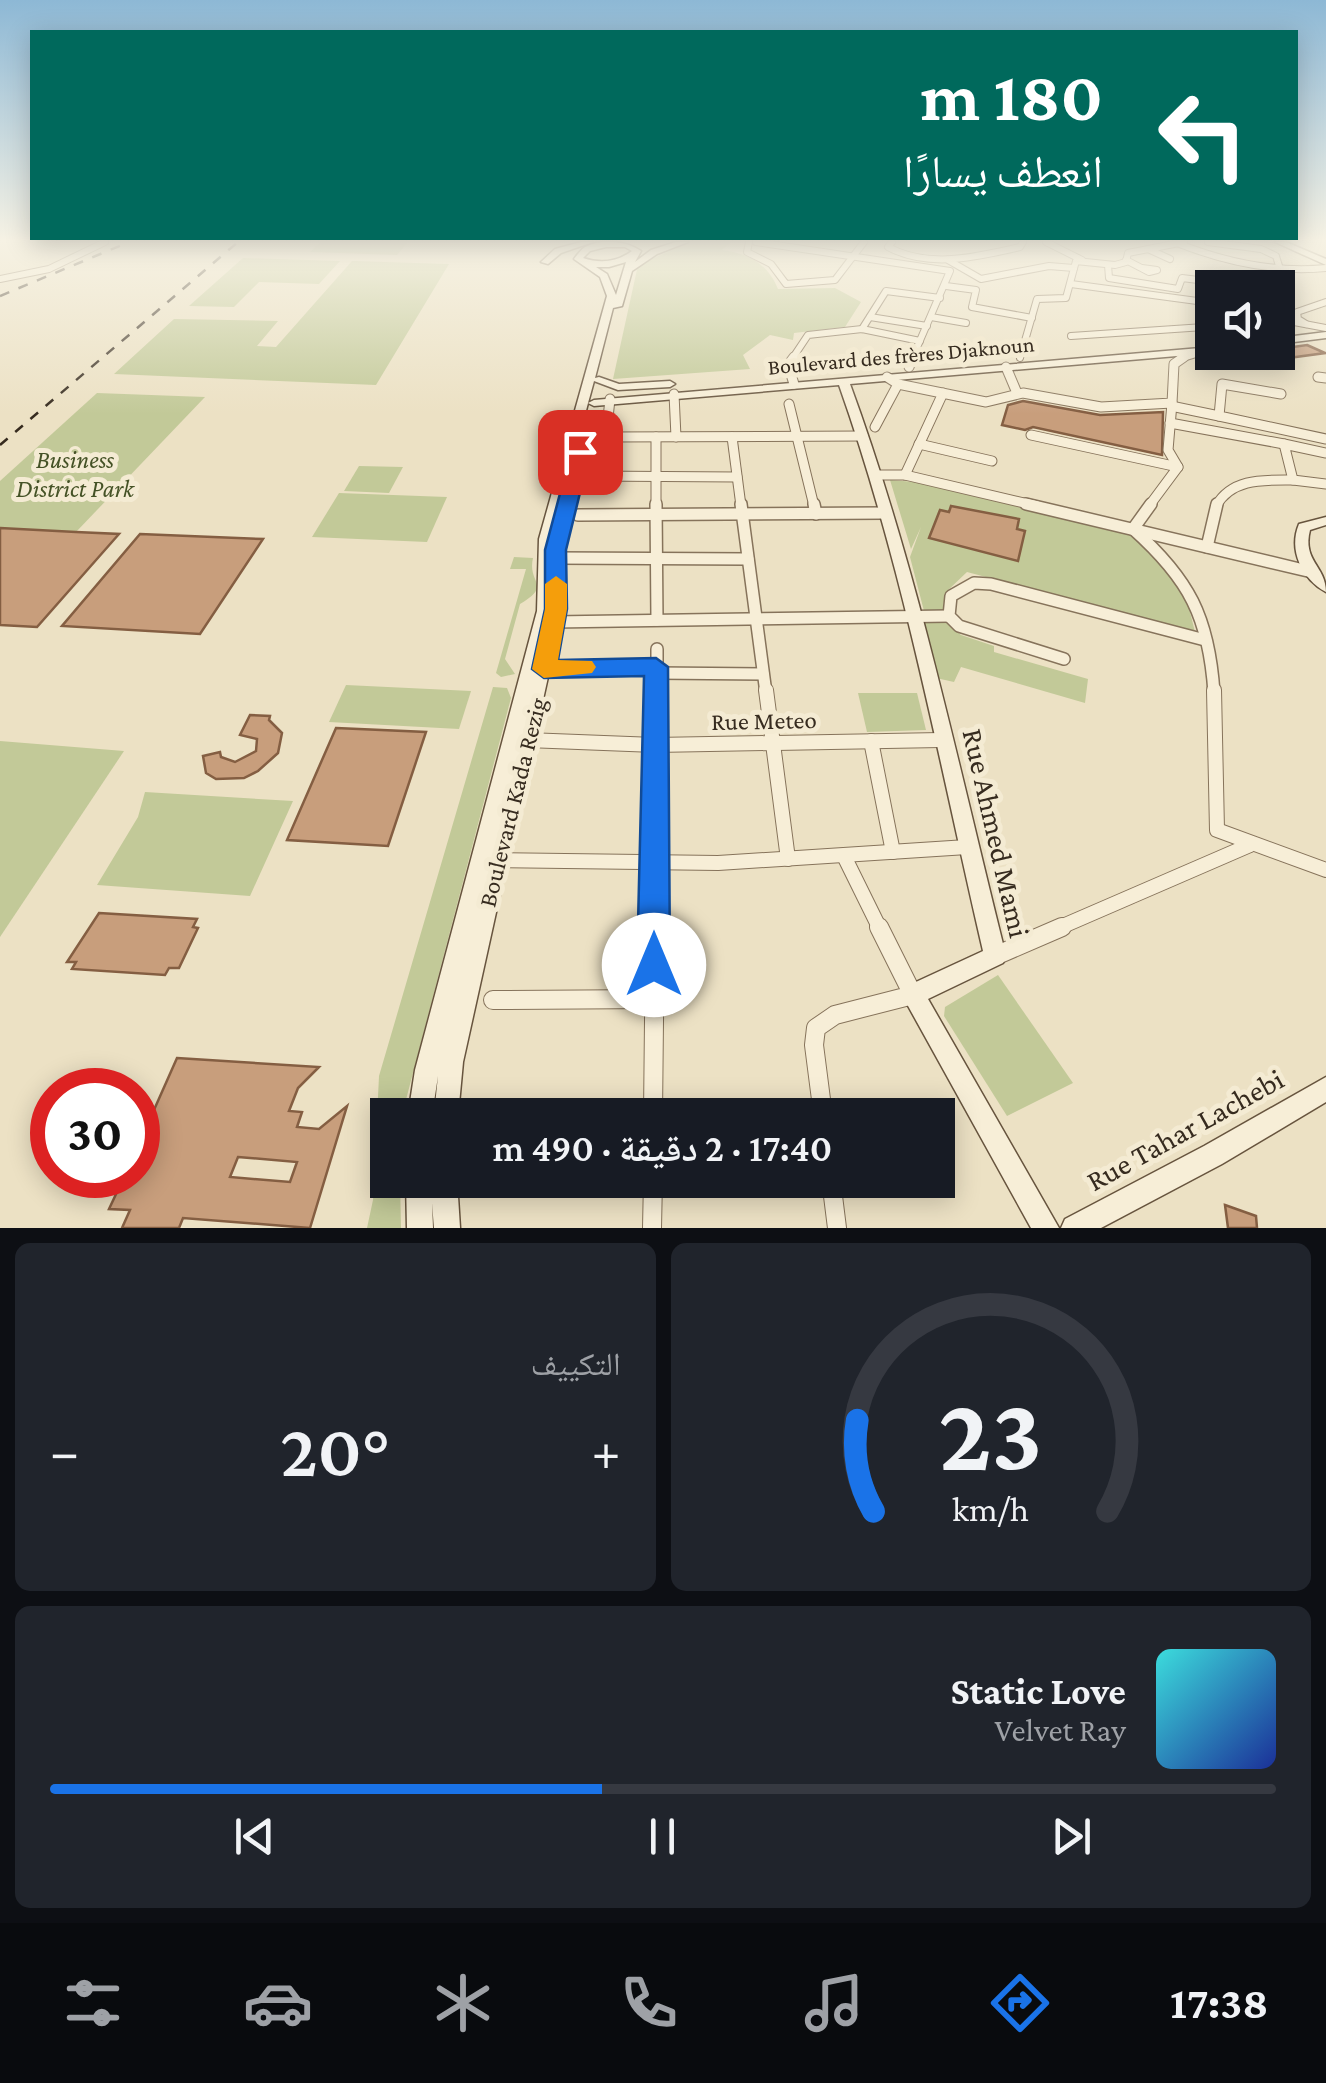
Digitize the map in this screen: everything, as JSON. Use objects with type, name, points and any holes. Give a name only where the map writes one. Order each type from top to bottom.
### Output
[{"type":"main road","points":[[536,671],[546,539],[611,299]]},
{"type":"main road","name":"Boulevard Kada Rezig","points":[[422,1098],[426,1070],[536,671],[554,622],[556,558],[602,401],[599,380],[620,299]]},
{"type":"main road","points":[[1295,336],[1326,331]]},
{"type":"main road","name":"Boulevard des frères Djaknoun","points":[[599,380],[618,387],[889,377],[910,367],[1195,348]]},
{"type":"main road","name":"Boulevard des frères Djaknoun","points":[[602,401],[791,380],[889,377],[1195,349]]},
{"type":"main road","name":"Rue Ahmed Mami","points":[[843,380],[869,431],[874,475],[913,615],[995,956],[913,995]]},
{"type":"main road","points":[[1326,521],[1304,527],[1301,532],[1304,568],[1326,587]]},
{"type":"main road","name":"Boulevard Kada Rezig","points":[[448,1098],[451,1062],[527,740],[536,671]]},
{"type":"main road","points":[[913,995],[1046,1228]]},
{"type":"main road","name":"Rue Tahar Lachebi","points":[[1074,1228],[1213,1155],[1326,1089]]},
{"type":"main road","points":[[419,1198],[420,1228]]},
{"type":"main road","points":[[445,1198],[447,1228]]},
{"type":"street","points":[[862,329],[881,299]]},
{"type":"street","points":[[910,367],[939,299]]},
{"type":"street","points":[[973,299],[970,306],[1032,318]]},
{"type":"street","points":[[1020,358],[1037,299]]},
{"type":"street","points":[[1306,324],[1298,319],[1297,312],[1326,302]]},
{"type":"street","points":[[986,322],[990,311]]},
{"type":"street","points":[[870,316],[966,323]]},
{"type":"street","points":[[1295,322],[1326,331]]},
{"type":"street","points":[[1071,336],[1195,328]]},
{"type":"street","points":[[791,380],[788,365],[805,337],[862,329],[920,340]]},
{"type":"street","points":[[1178,466],[1169,457],[1174,364],[1195,352]]},
{"type":"street","points":[[1006,367],[1018,393]]},
{"type":"street","points":[[602,401],[606,437],[797,436],[869,431],[889,377],[991,402],[1018,393],[1101,407],[1172,405],[1326,439]]},
{"type":"street","points":[[1226,434],[1222,384],[1281,394]]},
{"type":"street","points":[[905,475],[943,393]]},
{"type":"street","points":[[674,394],[676,437]]},
{"type":"street","points":[[789,404],[816,514]]},
{"type":"street","points":[[1170,423],[1326,453]]},
{"type":"street","points":[[1031,435],[1178,466]]},
{"type":"street","points":[[656,437],[658,620]]},
{"type":"street","points":[[732,437],[788,859]]},
{"type":"street","points":[[920,444],[992,461]]},
{"type":"street","points":[[1284,444],[1293,480]]},
{"type":"street","points":[[1133,528],[1178,466]]},
{"type":"street","points":[[874,475],[905,475],[1304,568]]},
{"type":"street","points":[[589,476],[737,477]]},
{"type":"street","points":[[1208,547],[1209,522],[1237,482],[1254,478],[1326,484]]},
{"type":"street","points":[[578,515],[886,513]]},
{"type":"street","points":[[1133,528],[1179,573],[1192,594],[1205,640],[1214,715],[1217,830],[1326,870]]},
{"type":"street","points":[[556,558],[748,559]]},
{"type":"street","points":[[949,616],[951,596],[961,588],[974,583],[991,584],[1205,640]]},
{"type":"street","points":[[554,622],[949,616],[973,632],[1064,659]]},
{"type":"street","points":[[653,1098],[657,649]]},
{"type":"street","points":[[536,671],[762,674]]},
{"type":"street","name":"Rue Meteo","points":[[527,740],[655,744],[941,740]]},
{"type":"street","points":[[871,741],[893,852]]},
{"type":"street","points":[[995,956],[1250,845]]},
{"type":"street","points":[[498,860],[788,859],[967,847]]},
{"type":"street","points":[[821,1098],[814,1045],[816,1028],[835,1015],[913,995],[844,856]]},
{"type":"street","points":[[493,1000],[654,999]]},
{"type":"street","points":[[652,1228],[653,1198]]},
{"type":"street","points":[[833,1198],[837,1228]]},
{"type":"green space","points":[[197,299],[242,299],[234,307],[189,306]]},
{"type":"green space","points":[[318,299],[428,299],[376,385],[114,374],[174,319],[278,321],[257,346],[276,347]]},
{"type":"green space","points":[[630,299],[861,302],[845,327],[794,333],[793,340],[770,335],[743,355],[750,369],[613,379]]},
{"type":"green space","name":"Business District Park","points":[[97,393],[205,397],[76,532],[0,528],[0,481]]},
{"type":"green space","points":[[359,466],[403,467],[389,493],[344,491]]},
{"type":"green space","points":[[890,480],[915,482],[1132,534],[1171,571],[1187,600],[1195,632],[967,572],[945,593],[943,610],[924,611],[910,557],[921,527],[911,549]]},
{"type":"green space","points":[[339,493],[447,497],[427,542],[312,537]]},
{"type":"green space","points":[[514,557],[533,558],[537,588],[520,604],[505,659],[515,674],[501,677],[496,673],[526,569],[510,569]]},
{"type":"green space","points":[[922,620],[945,620],[961,635],[994,646],[994,652],[1088,679],[1085,703],[961,667],[954,682],[936,678]]},
{"type":"green space","points":[[346,685],[471,691],[459,729],[329,722]]},
{"type":"green space","points":[[493,687],[507,688],[511,698],[406,1098],[378,1098],[379,1076]]},
{"type":"green space","points":[[858,693],[917,693],[926,730],[867,732]]},
{"type":"green space","points":[[0,741],[124,751],[0,937]]},
{"type":"green space","points":[[145,792],[293,801],[250,896],[97,885],[138,817]]},
{"type":"green space","points":[[998,975],[1073,1083],[1007,1116],[944,1016],[945,1007]]},
{"type":"green space","points":[[400,1198],[401,1228],[367,1228],[373,1200]]},
{"type":"building","points":[[1307,345],[1325,353],[1295,357],[1295,347]]},
{"type":"building","points":[[1023,401],[1100,415],[1163,412],[1162,455],[1033,427],[1025,430],[1002,425],[1008,405]]},
{"type":"building","points":[[951,506],[1019,519],[1017,529],[1025,531],[1018,561],[929,538],[940,510],[949,512]]},
{"type":"building","points":[[0,528],[119,534],[37,627],[0,625]]},
{"type":"building","points":[[140,534],[263,539],[200,634],[62,626]]},
{"type":"building","points":[[250,715],[270,716],[269,720],[282,733],[278,753],[244,778],[216,779],[206,773],[203,756],[220,752],[221,757],[235,762],[256,751],[257,739],[240,735]]},
{"type":"building","points":[[336,728],[426,732],[388,846],[287,840]]},
{"type":"building","points":[[99,913],[197,919],[193,927],[198,928],[179,968],[169,968],[165,975],[72,969],[76,962],[67,962]]},
{"type":"building","points":[[177,1058],[319,1067],[298,1088],[289,1111],[302,1112],[297,1127],[319,1129],[347,1106],[310,1228],[183,1218],[179,1228],[122,1228],[130,1210],[109,1209],[114,1198],[160,1198],[160,1096]],"holes":[[[238,1157],[297,1162],[290,1182],[230,1177]]]},
{"type":"building","points":[[1225,1205],[1256,1216],[1257,1228],[1228,1228]]},
{"type":"railway","points":[[0,445],[171,299]]},
{"type":"slow traffic","points":[[556,584],[556,609],[544,669],[584,667]]},
{"type":"route","points":[[580,452],[558,536],[556,609],[544,669],[656,667],[654,965]]}]
